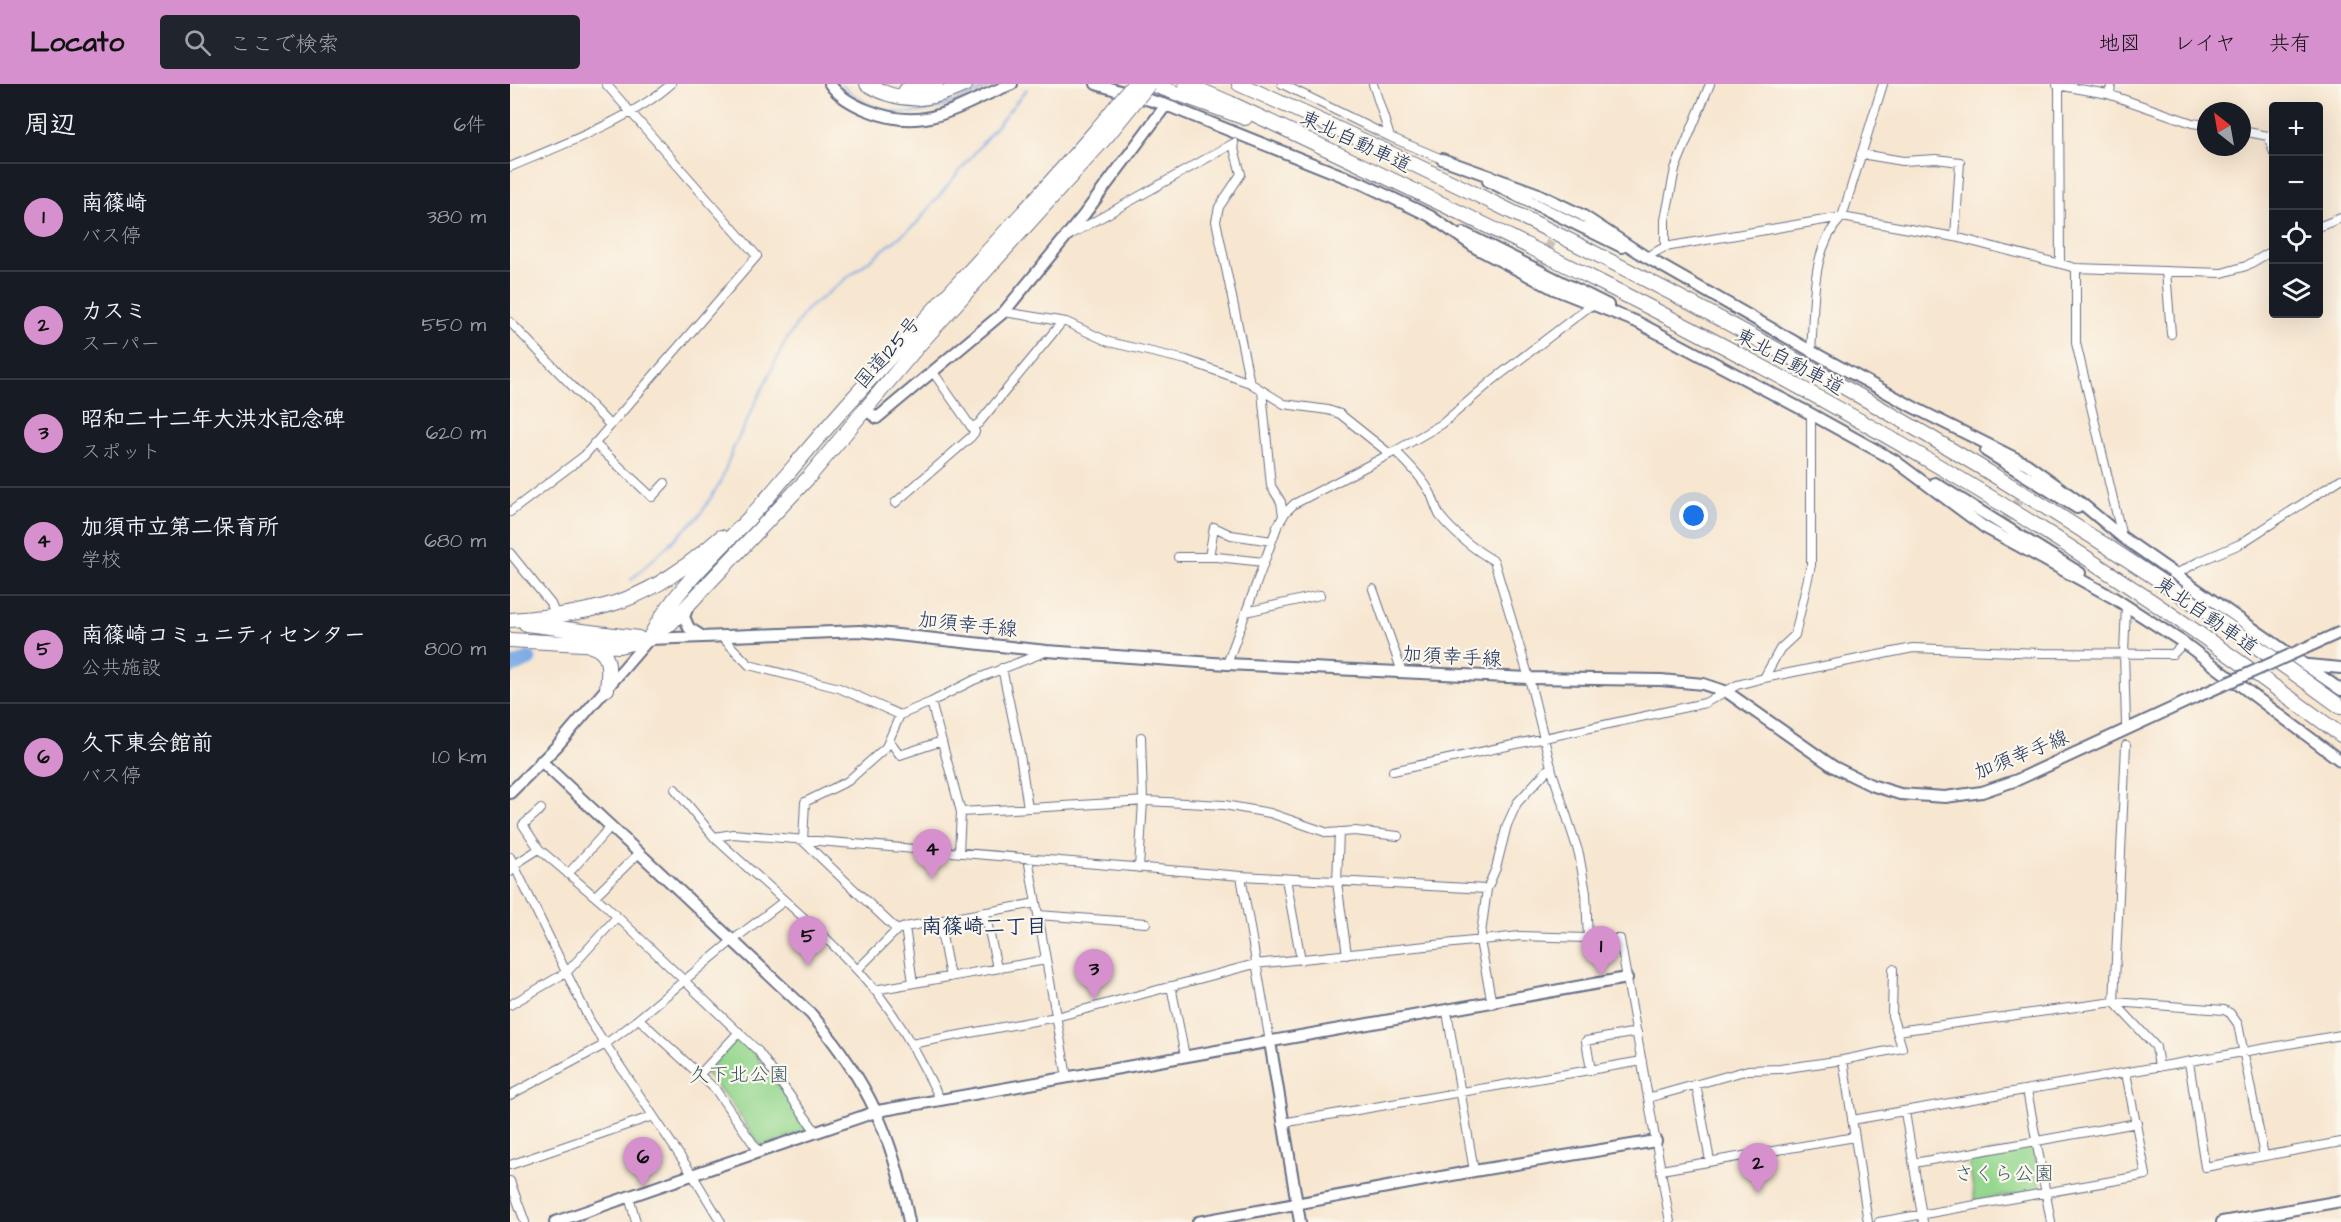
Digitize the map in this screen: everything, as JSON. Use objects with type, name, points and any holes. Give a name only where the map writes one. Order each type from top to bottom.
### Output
[{"type":"highway","points":[[867,84],[886,94],[910,99],[938,96],[966,84]]},
{"type":"highway","points":[[883,84],[909,90],[936,84]]},
{"type":"highway","name":"国道125号","points":[[510,640],[620,646],[649,639],[671,623],[808,478],[918,345],[1102,132],[1134,84]]},
{"type":"highway","points":[[1150,84],[1312,141]]},
{"type":"highway","name":"国道125号","points":[[649,639],[662,614],[762,504],[852,398],[1150,84]]},
{"type":"highway","name":"東北自動車道","points":[[1186,84],[1499,230],[1827,402],[1963,481],[2117,578],[2234,657],[2341,735]]},
{"type":"highway","name":"東北自動車道","points":[[1239,84],[1510,211],[1728,322],[1844,386],[1925,433],[2130,560],[2244,637],[2341,708]]},
{"type":"highway","points":[[510,621],[596,610],[624,601],[657,586],[691,563],[721,537],[852,398]]},
{"type":"highway","points":[[510,621],[563,630],[649,639]]},
{"type":"highway","points":[[583,644],[597,648],[606,659],[609,671],[607,689]]},
{"type":"street","points":[[510,512],[584,456],[757,256],[606,84]]},
{"type":"street","points":[[510,167],[629,112],[671,84]]},
{"type":"street","points":[[830,84],[837,94],[856,106],[878,115],[907,121],[933,117],[961,108],[1012,84]]},
{"type":"street","points":[[1096,84],[1166,105],[1239,132],[1363,184],[1539,266],[1595,303]]},
{"type":"street","points":[[1373,84],[1390,137]]},
{"type":"street","points":[[1665,247],[1665,220],[1675,169],[1710,84]]},
{"type":"street","points":[[1811,351],[1819,255],[1833,225],[1842,217],[1883,84]]},
{"type":"street","points":[[2110,94],[2111,84]]},
{"type":"street","points":[[1288,85],[1390,137],[1461,167],[1507,182],[1582,215],[1646,257],[1811,351],[1954,428],[2027,464],[2081,503],[2122,537]]},
{"type":"street","points":[[2060,264],[2057,85],[2110,94],[2143,107],[2197,122]]},
{"type":"street","points":[[864,409],[877,418],[1004,312],[1066,237],[1166,105]]},
{"type":"street","points":[[1066,237],[1233,144],[1239,132]]},
{"type":"street","points":[[2251,133],[2268,136],[2269,139]]},
{"type":"street","points":[[1233,144],[1241,174],[1219,207],[1216,221],[1250,383]]},
{"type":"street","points":[[1861,154],[1903,161],[1936,159],[1960,162],[1955,237]]},
{"type":"street","points":[[1461,167],[1561,220],[1646,257]]},
{"type":"street","points":[[1430,216],[1476,248],[1554,289],[1637,321],[1812,414],[2005,522],[2069,564],[2114,598],[2184,643],[2341,761]]},
{"type":"street","points":[[1646,257],[1665,247],[1842,217],[1955,237],[2076,268],[2222,273],[2246,266],[2269,252]]},
{"type":"street","points":[[2323,225],[2341,218]]},
{"type":"street","points":[[2076,268],[2076,343],[2122,537]]},
{"type":"street","points":[[2166,271],[2171,334]]},
{"type":"street","points":[[1227,663],[1272,541],[1283,516],[1294,504],[1393,453],[1442,424],[1493,380],[1595,303]]},
{"type":"street","points":[[1004,312],[1062,322],[1108,342],[1186,360],[1250,383],[1284,404],[1328,410],[1340,414],[1415,471],[1431,494],[1440,516],[1471,547],[1494,561],[1529,678],[1551,766],[1579,854],[1586,893],[1588,940]]},
{"type":"street","points":[[510,322],[610,425]]},
{"type":"street","points":[[972,428],[979,423],[1062,322]]},
{"type":"street","points":[[895,503],[975,432],[933,372]]},
{"type":"street","points":[[1262,391],[1271,486],[1281,502],[1283,516]]},
{"type":"street","points":[[1764,678],[1780,649],[1795,635],[1810,565],[1812,414]]},
{"type":"street","points":[[1954,428],[1988,453],[2122,537],[2341,690]]},
{"type":"street","points":[[594,443],[652,496],[665,483]]},
{"type":"street","points":[[1894,460],[1984,527],[2114,598]]},
{"type":"street","points":[[2176,574],[2240,544],[2341,479]]},
{"type":"street","points":[[1209,557],[1214,527],[1231,535],[1272,541]]},
{"type":"street","points":[[510,553],[550,603],[556,616]]},
{"type":"street","points":[[1178,557],[1264,562]]},
{"type":"street","points":[[1373,589],[1402,672]]},
{"type":"street","points":[[1246,612],[1320,596]]},
{"type":"street","points":[[690,603],[684,617],[686,624],[703,637]]},
{"type":"street","points":[[2126,606],[2124,653],[2126,724]]},
{"type":"street","name":"加須幸手線","points":[[649,639],[860,631],[1047,651],[1227,663],[1529,678],[1661,680],[1703,684],[1727,692],[1834,767],[1871,785],[1900,794],[1945,797],[1983,792],[2017,780],[2341,632]]},
{"type":"street","points":[[721,636],[750,665],[839,688],[900,715]]},
{"type":"street","points":[[510,793],[607,689],[649,639]]},
{"type":"street","points":[[1394,771],[1705,703],[1737,685],[1912,648],[2042,653],[2173,654],[2184,643]]},
{"type":"street","points":[[803,841],[805,802],[848,781],[886,747],[900,715],[1002,668],[1047,651]]},
{"type":"street","points":[[2307,665],[2341,668]]},
{"type":"street","points":[[1002,668],[1019,748],[1028,808]]},
{"type":"street","points":[[931,702],[961,812],[959,852]]},
{"type":"street","points":[[1139,867],[1143,801],[1141,737]]},
{"type":"street","points":[[889,740],[900,755],[942,741]]},
{"type":"street","points":[[2126,745],[2114,1002],[2156,1047],[2159,1067]]},
{"type":"street","points":[[541,761],[811,1014],[846,1056],[878,1111],[897,1166],[909,1222]]},
{"type":"street","points":[[1492,1004],[1480,941],[1487,889],[1496,868],[1507,825],[1517,803],[1551,766]]},
{"type":"street","points":[[675,789],[714,837],[857,970],[874,990],[911,1044],[940,1099]]},
{"type":"street","points":[[961,812],[1143,801],[1224,805],[1270,813],[1328,833],[1355,831],[1398,836]]},
{"type":"street","points":[[541,809],[524,825],[539,849],[595,896],[758,1051],[816,1132]]},
{"type":"street","points":[[568,874],[611,826]]},
{"type":"street","points":[[1338,832],[1337,882],[1347,955]]},
{"type":"street","points":[[714,837],[733,834],[1241,876],[1487,889]]},
{"type":"street","points":[[803,841],[901,928],[913,983]]},
{"type":"street","points":[[512,868],[539,849]]},
{"type":"street","points":[[595,896],[638,854]]},
{"type":"street","points":[[510,857],[512,868],[590,1021],[692,1174],[721,1222]]},
{"type":"street","points":[[1028,858],[1067,1077]]},
{"type":"street","points":[[1241,876],[1300,1222]]},
{"type":"street","points":[[1286,879],[1301,960]]},
{"type":"street","points":[[510,1095],[604,1045],[784,901]]},
{"type":"street","points":[[857,970],[901,928],[1036,903]]},
{"type":"street","points":[[985,912],[997,968]]},
{"type":"street","points":[[1038,915],[1146,923]]},
{"type":"street","points":[[510,1005],[567,972],[616,918]]},
{"type":"street","points":[[939,920],[950,977]]},
{"type":"street","points":[[911,1044],[1056,1017],[1255,964],[1520,936],[1588,940],[1620,939],[1670,1222]]},
{"type":"street","points":[[874,990],[1046,960]]},
{"type":"street","points":[[1648,1098],[1749,1070],[1780,1069],[1843,1060],[1902,1048],[1892,1016],[1893,969]]},
{"type":"street","points":[[555,1222],[878,1111],[1447,1012],[1628,978]]},
{"type":"street","points":[[1171,986],[1185,1056]]},
{"type":"street","points":[[1897,1031],[2114,1002],[2224,1010],[2230,1013],[2238,1024],[2264,1156]]},
{"type":"street","points":[[1447,1012],[1474,1171]]},
{"type":"street","points":[[639,1019],[700,1074],[728,1105],[759,1152]]},
{"type":"street","points":[[700,1074],[739,1032]]},
{"type":"street","points":[[1590,1070],[1586,1041],[1637,1032]]},
{"type":"street","points":[[1852,1120],[2341,1035]]},
{"type":"street","points":[[1843,1060],[1868,1222]]},
{"type":"street","points":[[1282,1124],[1642,1061]]},
{"type":"street","points":[[2189,1062],[2205,1167],[2341,1142]]},
{"type":"street","points":[[1879,1222],[1923,1218],[2045,1192],[2146,1175],[2127,1073]]},
{"type":"street","points":[[1696,1084],[1710,1161]]},
{"type":"street","points":[[2027,1090],[2051,1222]]},
{"type":"street","points":[[1905,1112],[1923,1218]]},
{"type":"street","points":[[510,1165],[653,1116]]},
{"type":"street","points":[[1914,1163],[2137,1123]]},
{"type":"street","points":[[1661,1170],[1855,1137]]},
{"type":"street","points":[[1198,1222],[1474,1171],[1656,1141]]},
{"type":"street","points":[[510,1181],[525,1222]]},
{"type":"street","points":[[628,1196],[636,1222]]},
{"type":"street","points":[[2222,1222],[2341,1201]]},
{"type":"green space","name":"久下北公園","points":[[739,1038],[752,1050],[808,1126],[807,1131],[763,1146],[759,1144],[729,1100],[707,1075],[707,1070]]},
{"type":"green space","name":"さくら公園","points":[[2030,1146],[2034,1148],[2039,1190],[1975,1201],[1968,1157]]},
{"type":"waterway","points":[[841,84],[860,99],[879,108],[898,112],[917,112],[936,108],[996,84]]},
{"type":"waterway","points":[[631,580],[700,515],[720,483],[733,449],[784,344],[806,310],[916,224],[1027,89]]},
{"type":"waterway","points":[[510,667],[529,659]]},
{"type":"tunnel","points":[[1540,264],[1560,224]]},
{"type":"tunnel","points":[[2005,521],[2031,483]]},
{"type":"place","name":"加須市立第二保育所","points":[[932,879]]},
{"type":"place","name":"南篠崎コミュニティセンター","points":[[808,966]]},
{"type":"place","name":"南篠崎","points":[[1601,976]]},
{"type":"place","name":"昭和二十二年大洪水記念碑","points":[[1094,999]]},
{"type":"place","name":"久下東会館前","points":[[643,1187]]},
{"type":"place","name":"カスミ","points":[[1758,1193]]},
{"type":"district","name":"南篠崎二丁目","points":[[984,926]]}]
